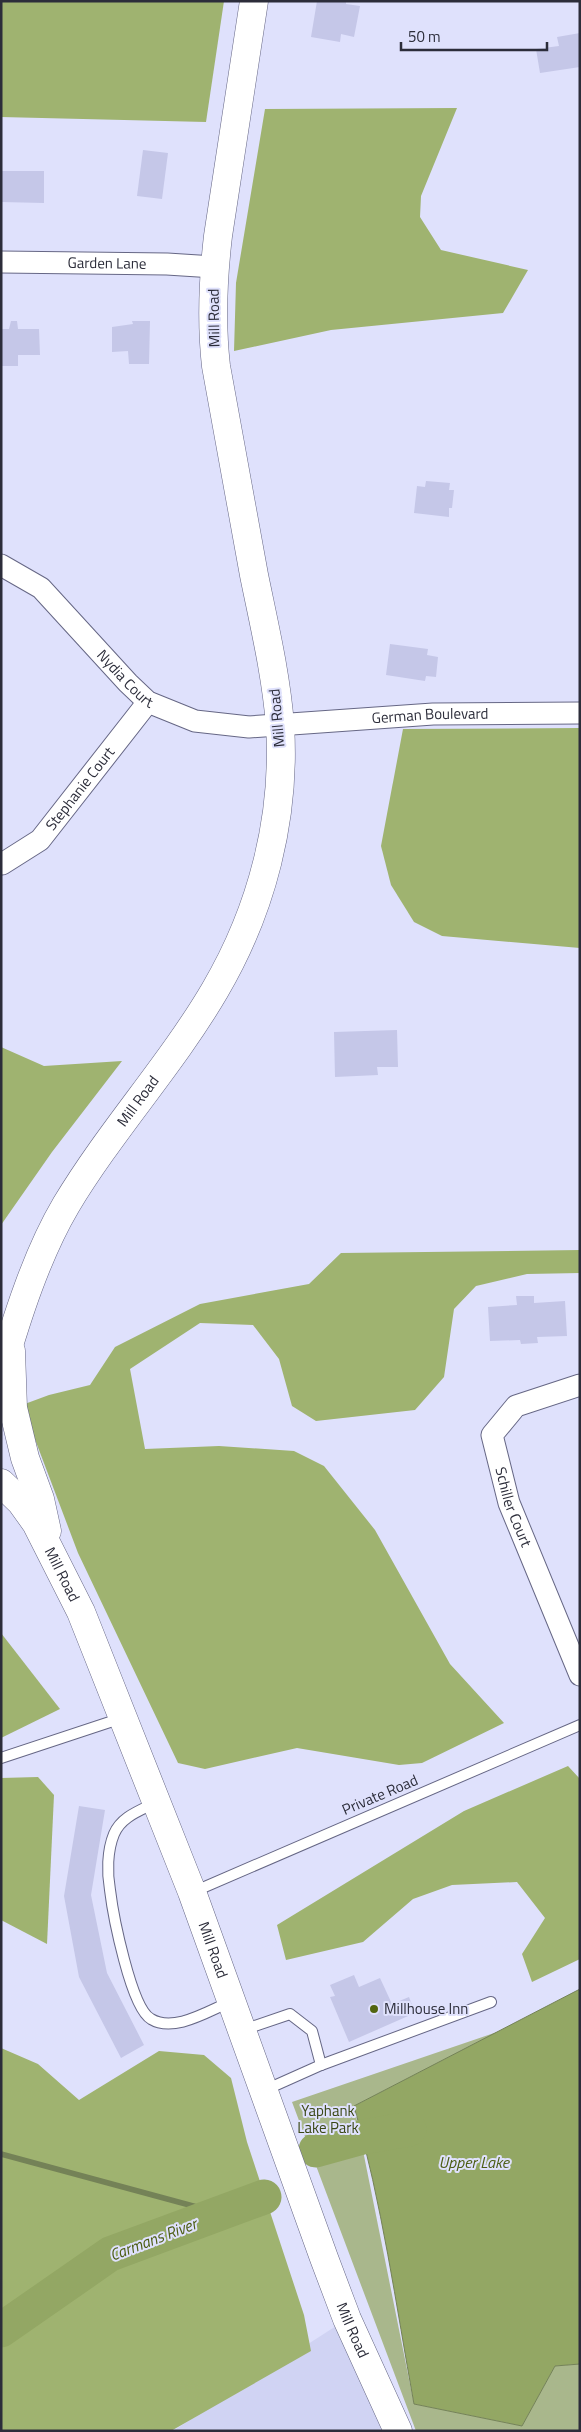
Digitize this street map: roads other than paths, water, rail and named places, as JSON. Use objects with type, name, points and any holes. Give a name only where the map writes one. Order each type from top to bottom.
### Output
[{"type":"main road","name":"Mill Road","points":[[1,1372],[36,1270],[64,1208],[95,1160],[198,1019],[239,943],[258,893],[273,841],[279,786],[280,726],[277,695],[216,366],[213,331],[214,267],[254,1]]},
{"type":"main road","points":[[11,1340],[13,1408],[25,1458],[40,1499],[51,1550]]},
{"type":"main road","name":"Mill Road","points":[[1,1483],[21,1502],[51,1550],[81,1612],[192,1892],[344,2310],[398,2431]]},
{"type":"street","name":"Garden Lane","points":[[1,262],[167,264],[214,267]]},
{"type":"street","name":"Nydia Court","points":[[1,565],[41,588],[128,683],[148,702],[173,713],[212,724],[280,726]]},
{"type":"street","name":"Stephanie Court","points":[[2,864],[40,840],[148,702]]},
{"type":"street","name":"German Boulevard","points":[[280,726],[433,714],[580,712]]},
{"type":"street","name":"Schiller Court","points":[[580,1385],[516,1406],[492,1435],[508,1503],[580,1675]]},
{"type":"lane","points":[[1,1758],[123,1717]]},
{"type":"lane","name":"Private Road","points":[[192,1892],[580,1725]]},
{"type":"lane","points":[[156,1803],[127,1817],[114,1835],[109,1855],[110,1889],[115,1918],[121,1948],[136,1999],[149,2019],[164,2024],[178,2022],[232,2002]]},
{"type":"lane","points":[[263,2090],[321,2065],[491,2002]]},
{"type":"lane","points":[[242,2031],[290,2014],[312,2031],[321,2065]]},
{"type":"water","name":"Upper Lake","points":[[580,1989],[580,2364],[555,2366],[522,2426],[414,2404],[381,2217],[354,2106]]},
{"type":"waterway","name":"Carmans River","points":[[316,2150],[363,2137],[409,2129]]},
{"type":"waterway","points":[[1,2154],[219,2213]]},
{"type":"waterway","name":"Carmans River","points":[[1,2330],[110,2254],[264,2197]]},
{"type":"place","name":"Millhouse Inn","points":[[374,2009]]},
{"type":"park label","name":"Yaphank Lake Park","points":[[328,2120]]}]
